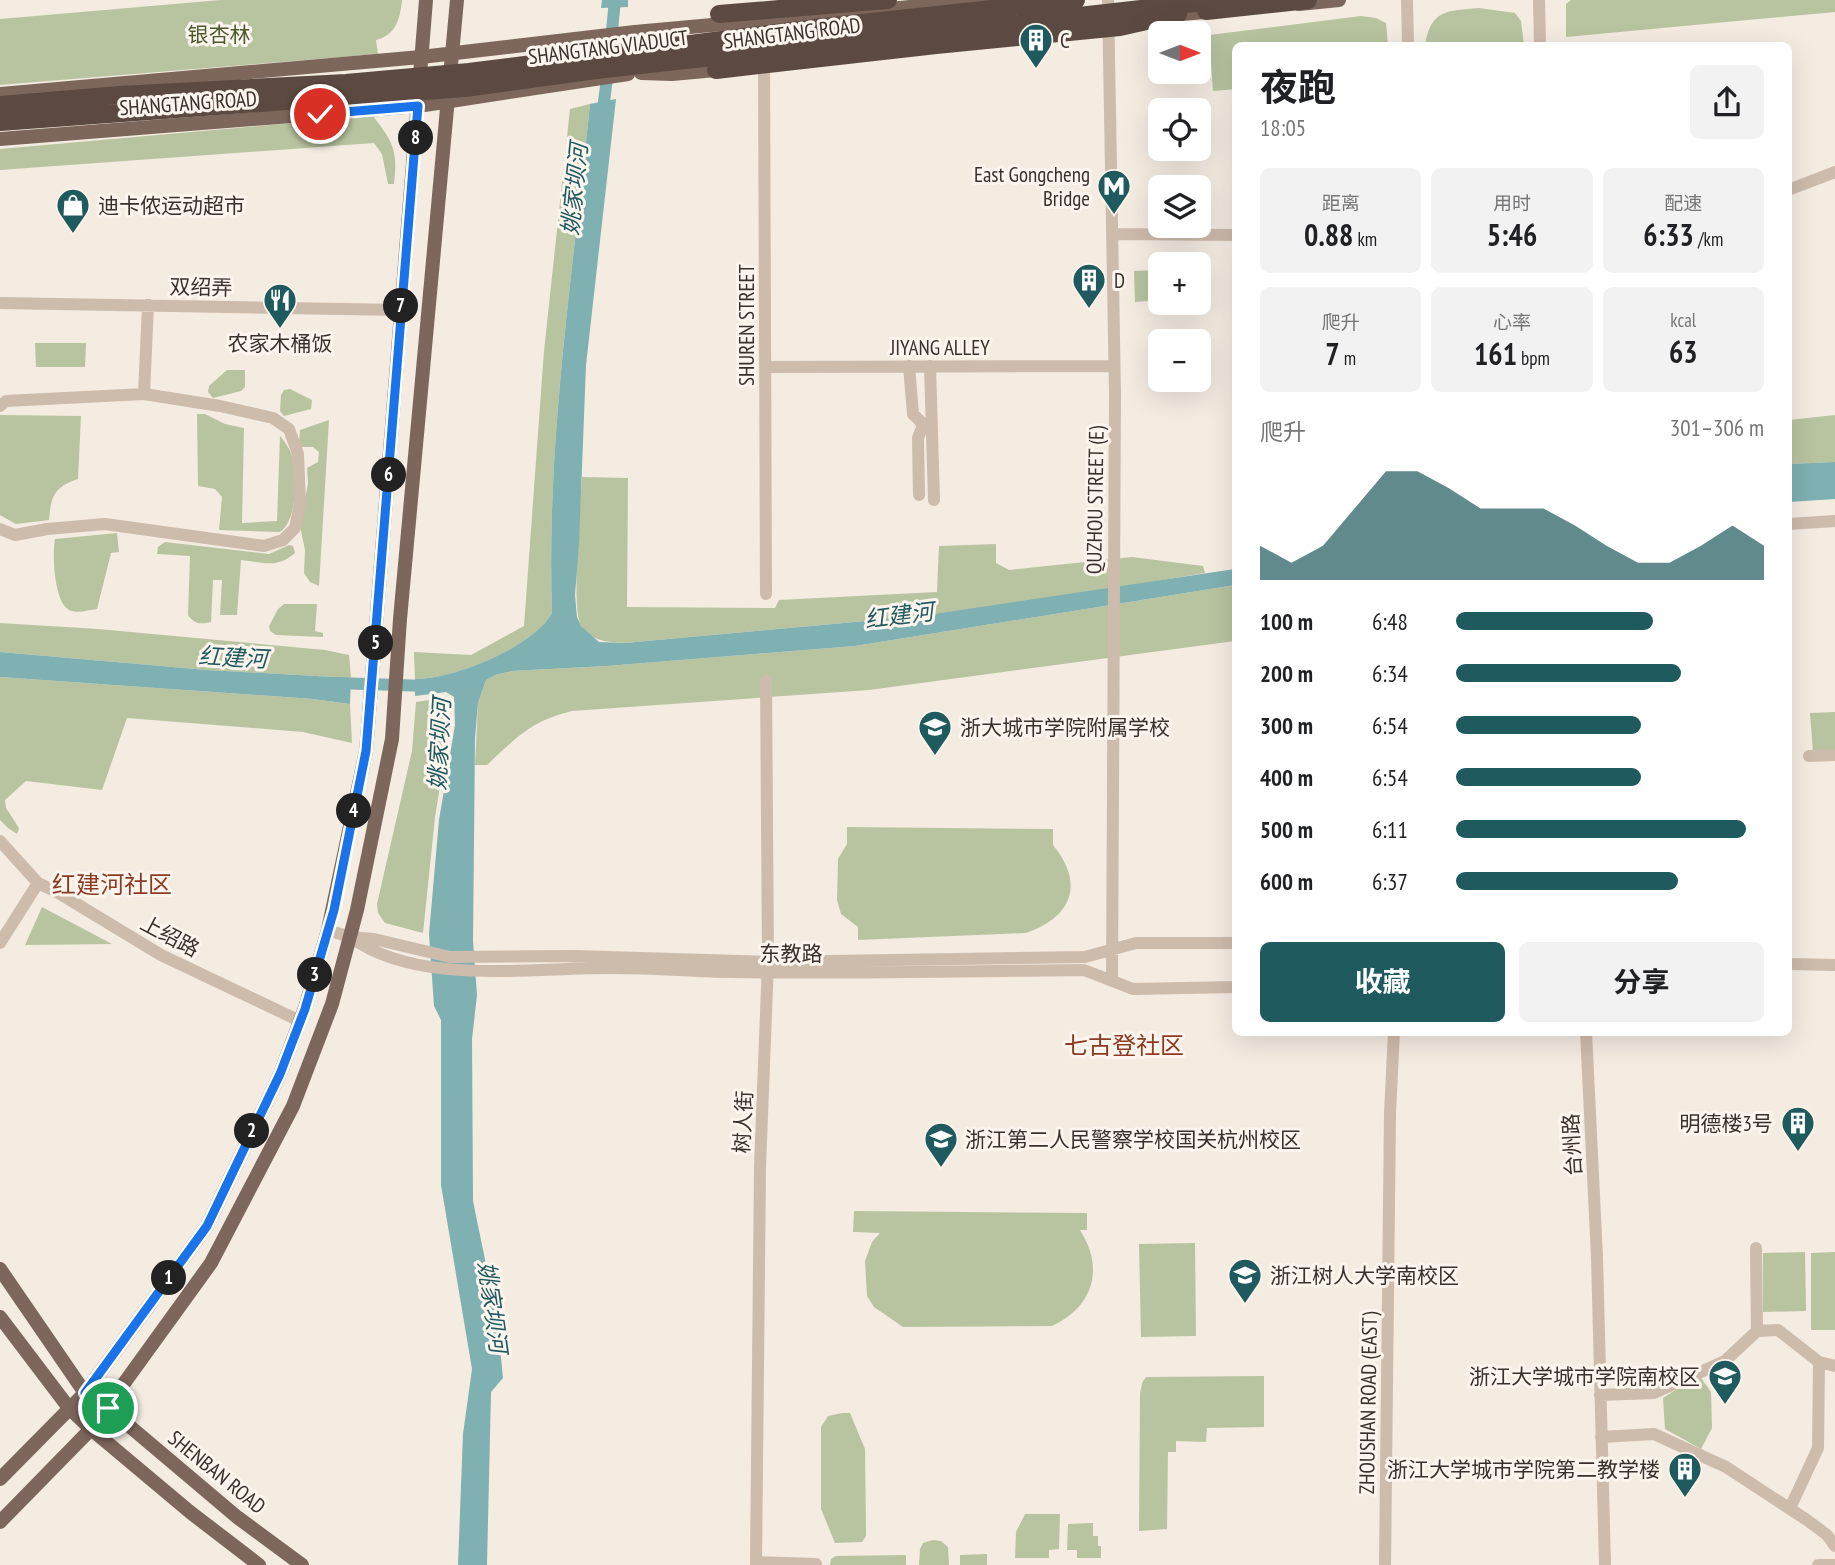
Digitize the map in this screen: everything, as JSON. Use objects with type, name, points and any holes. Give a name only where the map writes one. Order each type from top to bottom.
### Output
[{"type":"highway","points":[[719,14],[888,0]]},
{"type":"highway","name":"SHANGTANG VIADUCT","points":[[0,105],[120,94],[346,83],[469,72],[811,29],[1076,0]]},
{"type":"highway","name":"SHANGTANG VIADUCT","points":[[0,122],[465,88],[610,68],[1221,0]]},
{"type":"highway","points":[[716,70],[1121,27],[1178,14],[1308,0]]},
{"type":"main road","points":[[0,1479],[85,1393],[207,1226],[280,1074],[300,1021],[328,930],[366,751],[426,0]]},
{"type":"main road","points":[[0,1522],[91,1429],[211,1263],[293,1106],[332,1004],[350,937],[392,739],[457,0]]},
{"type":"main road","name":"SHANGTANG ROAD","points":[[0,94],[421,57],[632,32],[987,0]]},
{"type":"main road","name":"SHANGTANG ROAD","points":[[0,139],[418,106],[636,73],[764,57],[1109,20],[1339,0]]},
{"type":"main road","points":[[632,32],[656,23],[719,14]]},
{"type":"main road","points":[[636,73],[672,74],[716,70]]},
{"type":"main road","points":[[0,1269],[85,1393]]},
{"type":"main road","points":[[0,1317],[69,1408],[190,1512],[259,1565]]},
{"type":"main road","name":"SHENBAN ROAD","points":[[85,1393],[108,1408],[237,1517],[302,1565]]},
{"type":"street","name":"QUZHOU STREET (E)","points":[[1108,0],[1114,366],[1112,981]]},
{"type":"street","points":[[1407,0],[1408,42]]},
{"type":"street","points":[[1539,0],[1540,42]]},
{"type":"street","name":"SHUREN STREET","points":[[764,57],[766,594]]},
{"type":"street","points":[[1792,188],[1835,172]]},
{"type":"street","points":[[1112,234],[1232,235]]},
{"type":"street","name":"双绍弄","points":[[0,303],[401,310]]},
{"type":"street","points":[[144,394],[148,305]]},
{"type":"street","points":[[909,366],[913,414],[921,422],[922,428],[918,438],[919,495]]},
{"type":"street","points":[[930,366],[934,499]]},
{"type":"street","name":"JIYANG ALLEY","points":[[765,367],[1114,366]]},
{"type":"street","points":[[0,406],[6,401],[144,394],[220,406],[273,418],[289,429],[298,454],[299,503],[295,528],[283,540],[264,547],[105,524],[15,535],[0,529]]},
{"type":"street","points":[[1792,524],[1835,521]]},
{"type":"street","name":"树人街","points":[[756,1564],[760,1167],[768,967],[766,681]]},
{"type":"street","points":[[1809,756],[1835,755]]},
{"type":"street","name":"上绍路","points":[[0,841],[38,883],[160,955],[300,1021]]},
{"type":"street","points":[[0,943],[38,883]]},
{"type":"street","name":"东教路","points":[[328,930],[372,945],[515,964],[613,968],[1084,970],[1133,989],[1232,987]]},
{"type":"street","name":"东教路","points":[[768,967],[1085,957],[1136,943],[1232,943]]},
{"type":"street","points":[[1792,964],[1835,965]]},
{"type":"street","points":[[1792,972],[1835,973]]},
{"type":"street","name":"ZHOUSHAN ROAD (EAST)","points":[[1385,1565],[1390,1113],[1394,1036]]},
{"type":"street","name":"台州路","points":[[1586,1036],[1597,1256],[1605,1565]]},
{"type":"street","points":[[1756,1248],[1757,1331]]},
{"type":"street","points":[[1600,1395],[1654,1393],[1725,1361],[1757,1331],[1777,1329],[1819,1362],[1835,1366]]},
{"type":"street","points":[[1790,1508],[1818,1448],[1819,1362]]},
{"type":"street","points":[[1601,1437],[1654,1434],[1726,1467],[1790,1508],[1827,1535],[1835,1546]]},
{"type":"street","points":[[756,1564],[816,1564]]},
{"type":"street","points":[[1818,1565],[1835,1564]]},
{"type":"green space","name":"银杏林","points":[[221,0],[402,0],[396,25],[383,38],[376,40],[378,54],[0,85],[0,19]]},
{"type":"green space","points":[[1571,0],[1835,0],[1835,12],[1566,37],[1566,4]]},
{"type":"green space","points":[[1479,8],[1515,13],[1521,21],[1524,42],[1426,42],[1431,24],[1436,18],[1458,10]]},
{"type":"green space","points":[[1361,16],[1376,18],[1386,23],[1388,42],[1232,42],[1232,89],[1213,91],[1211,35]]},
{"type":"green space","points":[[590,104],[557,421],[551,549],[552,613],[543,626],[529,638],[491,659],[450,674],[415,679],[414,652],[471,655],[524,626],[544,351],[570,109]]},
{"type":"green space","points":[[373,116],[392,147],[395,163],[394,184],[388,184],[382,154],[374,143],[0,170],[0,149]]},
{"type":"green space","points":[[1148,270],[1148,301],[1135,302],[1134,271]]},
{"type":"green space","points":[[35,343],[86,343],[85,367],[36,367]]},
{"type":"green space","points":[[227,370],[245,370],[245,387],[241,391],[213,398],[208,392],[209,386]]},
{"type":"green space","points":[[290,389],[312,400],[311,409],[284,416],[280,411],[281,395],[284,390]]},
{"type":"green space","points":[[197,414],[205,414],[225,424],[244,428],[242,523],[277,521],[280,436],[285,443],[294,464],[295,497],[290,518],[280,532],[219,530],[222,497],[215,489],[198,486]]},
{"type":"green space","points":[[0,415],[81,416],[78,479],[64,485],[55,494],[49,520],[16,524],[0,515]]},
{"type":"green space","points":[[1835,415],[1835,462],[1792,464],[1792,420]]},
{"type":"green space","points":[[329,420],[319,586],[310,582],[304,573],[305,550],[300,526],[308,483],[307,468],[318,462],[319,452],[313,447],[301,447],[299,441],[300,430]]},
{"type":"green space","points":[[582,477],[628,478],[627,607],[775,608],[779,600],[937,592],[939,546],[996,544],[996,563],[1009,570],[1132,557],[1203,566],[1205,573],[920,616],[625,643],[607,641],[587,632],[579,618],[576,580]]},
{"type":"green space","points":[[117,533],[119,552],[111,553],[97,609],[79,612],[69,610],[60,598],[57,588],[54,566],[55,539]]},
{"type":"green space","points":[[165,542],[269,554],[289,545],[293,546],[295,553],[276,563],[241,560],[237,615],[220,615],[222,580],[213,580],[211,622],[201,623],[193,621],[188,615],[190,556],[157,554],[158,547]]},
{"type":"green space","points":[[1232,585],[1232,641],[869,690],[572,711],[535,725],[516,738],[487,765],[475,765],[478,703],[486,680],[495,675],[512,671],[855,646]]},
{"type":"green space","points":[[284,604],[317,604],[315,631],[323,633],[323,637],[276,635],[270,631],[269,626],[278,609]]},
{"type":"green space","points":[[0,623],[98,629],[325,650],[349,655],[351,678],[207,670],[0,652]]},
{"type":"green space","points":[[0,677],[313,699],[350,704],[352,743],[303,732],[127,718],[102,790],[26,781],[5,800],[6,808],[19,828],[17,834],[0,820]]},
{"type":"green space","points":[[442,698],[448,701],[450,725],[435,817],[423,933],[385,923],[378,913],[377,904],[412,751],[416,702]]},
{"type":"green space","points":[[1835,712],[1835,751],[1813,752],[1810,713]]},
{"type":"green space","points":[[847,827],[1053,829],[1053,845],[1069,873],[1069,898],[1054,918],[1026,933],[858,940],[858,927],[841,914],[837,900],[838,859],[847,844]]},
{"type":"green space","points":[[42,907],[112,944],[25,945]]},
{"type":"green space","points":[[854,1211],[1087,1213],[1087,1230],[1080,1230],[1092,1259],[1091,1286],[1077,1308],[1052,1326],[903,1327],[874,1307],[867,1296],[865,1261],[872,1242],[880,1233],[853,1232]]},
{"type":"green space","points":[[1195,1243],[1196,1336],[1141,1337],[1139,1244]]},
{"type":"green space","points":[[1805,1252],[1806,1311],[1763,1312],[1763,1253]]},
{"type":"green space","points":[[1835,1252],[1835,1330],[1811,1330],[1811,1253]]},
{"type":"green space","points":[[1699,1375],[1711,1392],[1712,1428],[1701,1449],[1665,1429],[1663,1398]]},
{"type":"green space","points":[[1264,1376],[1264,1427],[1207,1428],[1206,1442],[1176,1441],[1176,1452],[1168,1452],[1167,1529],[1139,1531],[1140,1394],[1146,1377]]},
{"type":"green space","points":[[850,1413],[865,1449],[866,1536],[862,1542],[835,1543],[821,1509],[821,1427],[828,1416]]},
{"type":"green space","points":[[1025,1514],[1060,1514],[1059,1549],[1049,1550],[1049,1558],[1015,1558],[1016,1532]]},
{"type":"green space","points":[[1093,1523],[1093,1536],[1098,1536],[1101,1558],[1077,1558],[1077,1550],[1067,1550],[1068,1524]]},
{"type":"green space","points":[[941,1541],[948,1547],[949,1565],[919,1565],[923,1543]]},
{"type":"green space","points":[[987,1554],[987,1565],[960,1565],[960,1555]]},
{"type":"green space","points":[[906,1555],[906,1565],[830,1565],[831,1559],[836,1556]]},
{"type":"water","points":[[602,0],[628,0],[628,7],[601,8]]},
{"type":"water","points":[[616,99],[586,365],[575,595],[577,617],[581,626],[599,642],[625,643],[920,616],[1232,569],[1232,585],[855,646],[512,671],[486,680],[478,703],[475,738],[473,941],[477,995],[472,1039],[473,1201],[497,1318],[503,1378],[491,1392],[487,1565],[458,1565],[463,1434],[472,1369],[441,1185],[441,1020],[434,1006],[429,934],[439,820],[455,725],[454,697],[446,692],[415,696],[415,679],[449,674],[491,659],[528,638],[552,613],[551,549],[557,421],[590,104]]},
{"type":"water","points":[[1835,462],[1835,499],[1792,502],[1792,464]]},
{"type":"water","points":[[0,652],[207,670],[351,678],[350,704],[313,699],[0,677]]},
{"type":"waterway","name":"姚家坝河","points":[[611,41],[615,0]]},
{"type":"waterway","name":"姚家坝河","points":[[602,118],[608,70]]},
{"type":"waterway","name":"红建河","points":[[335,683],[428,686]]},
{"type":"place","name":"C","points":[[1036,70]]},
{"type":"place","name":"East Gongcheng Bridge","points":[[1114,216]]},
{"type":"place","name":"迪卡侬运动超市","points":[[73,235]]},
{"type":"place","name":"D","points":[[1089,310]]},
{"type":"place","name":"农家木桶饭","points":[[280,330]]},
{"type":"place","name":"浙大城市学院附属学校","points":[[935,757]]},
{"type":"place","name":"明德楼3号","points":[[1798,1153]]},
{"type":"place","name":"浙江第二人民警察学校国关杭州校区","points":[[941,1169]]},
{"type":"place","name":"浙江树人大学南校区","points":[[1245,1305]]},
{"type":"place","name":"浙江大学城市学院南校区","points":[[1725,1406]]},
{"type":"place","name":"浙江大学城市学院第二教学楼","points":[[1685,1499]]},
{"type":"district","name":"红建河社区","points":[[112,884]]},
{"type":"district","name":"七古登社区","points":[[1124,1045]]},
{"type":"route","points":[[108,1408],[85,1393],[207,1226],[280,1074],[305,1009],[334,910],[366,751],[418,106],[320,114]]}]
